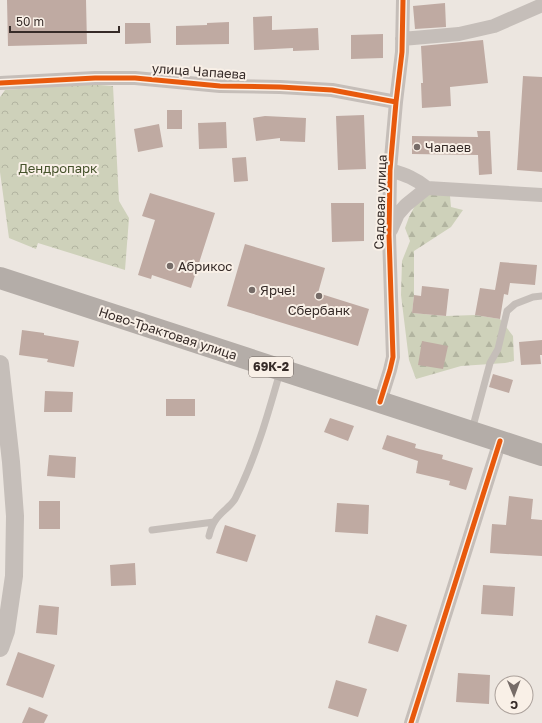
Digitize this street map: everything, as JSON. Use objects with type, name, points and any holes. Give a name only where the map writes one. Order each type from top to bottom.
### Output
[{"type":"main road","name":"Ново-Трактовая улица","points":[[0,278],[542,455]]},
{"type":"street","name":"Садовая улица","points":[[380,402],[390,370],[392,357],[388,235],[390,170],[402,52],[403,0]]},
{"type":"street","points":[[402,39],[459,34],[494,26],[542,4]]},
{"type":"street","name":"улица Чапаева","points":[[0,83],[95,78],[135,78],[220,86],[332,90],[396,102]]},
{"type":"street","points":[[390,170],[418,180],[427,188],[542,195]]},
{"type":"street","points":[[388,235],[398,214],[427,188]]},
{"type":"street","points":[[0,364],[15,516],[14,576],[6,631],[0,648]]},
{"type":"street","points":[[412,722],[500,441]]},
{"type":"lane","points":[[472,432],[490,363],[498,349],[507,311],[515,304],[532,297],[542,296]]},
{"type":"lane","points":[[209,536],[211,526],[219,515],[235,499],[248,472],[281,370]]},
{"type":"lane","points":[[152,530],[214,522]]},
{"type":"green space","name":"Дендропарк","points":[[87,84],[113,86],[119,201],[129,218],[125,270],[38,243],[36,249],[9,238],[0,172],[0,97],[5,90]]},
{"type":"green space","points":[[429,194],[450,196],[451,207],[463,210],[451,227],[414,251],[414,295],[412,313],[446,316],[475,315],[500,319],[513,336],[514,361],[461,366],[416,379],[409,360],[401,295],[402,261],[410,241],[405,228],[409,217],[417,202]]},
{"type":"building","points":[[7,0],[86,0],[87,44],[8,46]]},
{"type":"building","points":[[445,3],[446,27],[415,29],[413,6]]},
{"type":"building","points":[[272,16],[272,30],[318,28],[319,50],[293,51],[293,48],[254,50],[253,17]]},
{"type":"building","points":[[229,22],[229,44],[176,45],[176,26],[207,25],[207,23]]},
{"type":"building","points":[[125,23],[150,23],[151,43],[125,44]]},
{"type":"building","points":[[383,34],[383,58],[351,59],[351,35]]},
{"type":"building","points":[[483,40],[488,83],[450,87],[451,106],[422,108],[421,83],[423,83],[421,46]]},
{"type":"building","points":[[523,76],[542,77],[542,172],[517,170]]},
{"type":"building","points":[[167,110],[182,110],[182,129],[167,129]]},
{"type":"building","points":[[364,115],[366,169],[338,170],[336,116]]},
{"type":"building","points":[[265,116],[306,118],[305,142],[280,141],[280,138],[256,141],[253,118]]},
{"type":"building","points":[[226,122],[227,148],[199,149],[198,123]]},
{"type":"building","points":[[159,124],[163,147],[138,152],[134,129]]},
{"type":"building","points":[[477,131],[490,131],[492,174],[479,175],[478,155],[412,154],[412,136],[478,137]]},
{"type":"building","points":[[246,157],[248,181],[234,182],[232,158]]},
{"type":"building","points":[[150,193],[215,213],[191,288],[152,275],[151,279],[138,275],[155,220],[142,216]]},
{"type":"building","points":[[331,203],[364,203],[364,241],[332,242]]},
{"type":"building","points":[[245,244],[325,268],[318,293],[369,309],[358,346],[227,306]]},
{"type":"building","points":[[500,262],[537,265],[535,285],[510,283],[508,295],[504,294],[500,319],[475,315],[480,288],[495,290]]},
{"type":"building","points":[[422,286],[449,289],[446,316],[412,313],[414,295],[421,296]]},
{"type":"building","points":[[22,330],[44,333],[44,335],[79,341],[74,367],[47,362],[48,359],[19,355]]},
{"type":"building","points":[[542,340],[542,355],[540,355],[541,364],[521,365],[519,342]]},
{"type":"building","points":[[422,341],[448,346],[443,369],[418,365]]},
{"type":"building","points":[[493,374],[513,380],[509,393],[489,387]]},
{"type":"building","points":[[45,391],[73,392],[72,412],[44,412]]},
{"type":"building","points":[[166,399],[195,399],[195,416],[166,416]]},
{"type":"building","points":[[330,418],[354,426],[348,441],[324,432]]},
{"type":"building","points":[[387,435],[416,444],[415,448],[443,455],[442,459],[473,468],[466,490],[449,485],[450,481],[416,473],[418,461],[382,449]]},
{"type":"building","points":[[49,455],[76,457],[75,478],[47,476]]},
{"type":"building","points":[[509,496],[533,499],[531,519],[542,520],[542,556],[490,553],[492,524],[506,525]]},
{"type":"building","points":[[39,501],[60,501],[60,529],[39,529]]},
{"type":"building","points":[[337,503],[369,505],[368,534],[335,532]]},
{"type":"building","points":[[225,525],[256,535],[247,562],[216,553]]},
{"type":"building","points":[[135,563],[136,585],[111,586],[110,565]]},
{"type":"building","points":[[483,585],[515,587],[513,616],[481,614]]},
{"type":"building","points":[[39,605],[59,607],[57,635],[36,633]]},
{"type":"building","points":[[376,615],[407,625],[398,652],[368,643]]},
{"type":"building","points":[[18,652],[55,665],[43,698],[6,685]]},
{"type":"building","points":[[458,673],[490,675],[489,704],[456,702]]},
{"type":"building","points":[[336,680],[367,689],[358,717],[328,708]]},
{"type":"building","points":[[29,707],[48,715],[44,723],[22,723]]},
{"type":"cycle path","points":[[380,402],[393,357],[389,235],[390,170],[402,52],[403,0]]},
{"type":"cycle path","points":[[0,83],[95,78],[135,78],[220,86],[332,90],[396,102]]},
{"type":"cycle path","points":[[411,723],[500,441]]},
{"type":"place","name":"Чапаев","points":[[417,147]]},
{"type":"place","name":"Абрикос","points":[[170,266]]},
{"type":"place","name":"Ярче!","points":[[252,290]]},
{"type":"place","name":"Сбербанк","points":[[319,296]]}]
